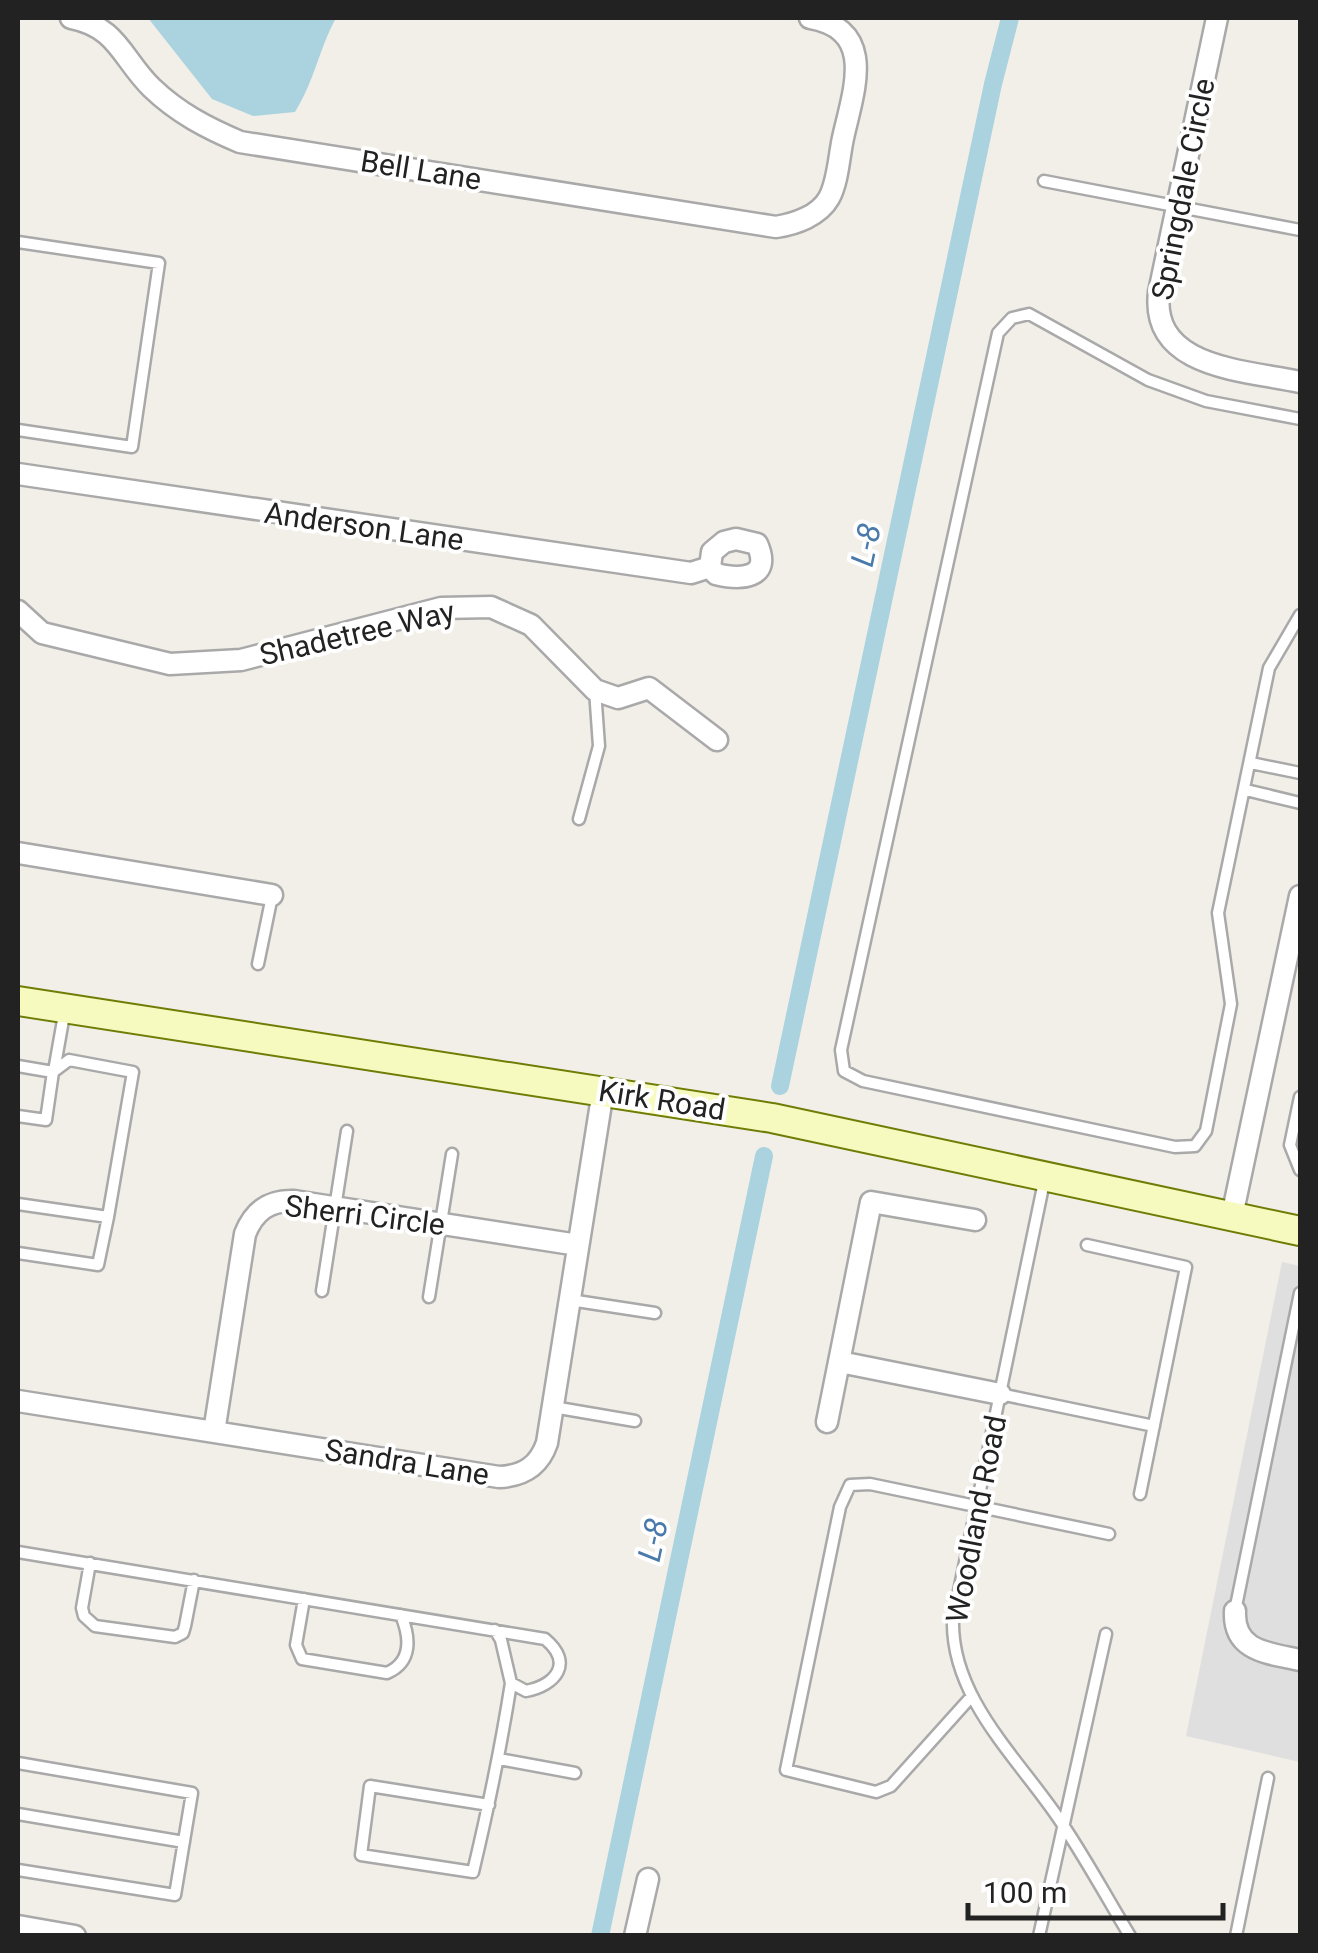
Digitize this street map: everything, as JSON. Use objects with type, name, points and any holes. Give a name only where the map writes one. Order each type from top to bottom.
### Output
[{"type":"street","name":"Bell Lane","points":[[71,18],[87,21],[110,34],[150,86],[184,114],[240,142],[776,227],[812,214],[830,197],[859,69],[844,36],[826,20],[810,18]]},
{"type":"street","name":"Springdale Circle","points":[[1217,18],[1158,305],[1166,334],[1184,353],[1300,382]]},
{"type":"street","name":"Anderson Lane","points":[[18,474],[691,573],[710,566]]},
{"type":"street","name":"Shadetree Way","points":[[18,611],[42,633],[170,664],[241,660],[440,608],[491,608],[531,625],[595,690]]},
{"type":"street","points":[[595,690],[618,698],[649,688],[717,740]]},
{"type":"street","points":[[18,853],[272,894]]},
{"type":"street","points":[[1232,1216],[1300,896]]},
{"type":"street","name":"Kirk Road","points":[[18,1001],[772,1118],[1300,1231]]},
{"type":"street","name":"Sandra Lane","points":[[18,1401],[512,1476],[524,1473],[543,1455],[553,1407],[603,1091]]},
{"type":"street","name":"Sherri Circle","points":[[214,1432],[243,1246],[250,1222],[258,1212],[281,1200],[578,1245]]},
{"type":"street","points":[[827,1422],[871,1202],[975,1220]]},
{"type":"street","points":[[840,1362],[1000,1394]]},
{"type":"street","points":[[1235,1611],[1234,1622],[1244,1643],[1254,1650],[1300,1660]]},
{"type":"street","points":[[635,1936],[648,1879]]},
{"type":"street","points":[[18,1926],[75,1936]]},
{"type":"lane","points":[[1044,181],[1300,230]]},
{"type":"lane","points":[[18,242],[159,263],[132,447],[18,430]]},
{"type":"lane","points":[[1300,419],[1206,401],[1148,380],[1030,314],[1012,318],[998,332],[842,1050],[844,1072],[882,1086],[1174,1147],[1196,1146],[1206,1131],[1231,1004],[1218,913],[1270,668],[1300,615]]},
{"type":"lane","points":[[579,819],[600,746],[595,690]]},
{"type":"lane","points":[[1250,763],[1300,773]]},
{"type":"lane","points":[[1246,790],[1300,803]]},
{"type":"lane","points":[[258,964],[272,894]]},
{"type":"lane","points":[[18,1116],[46,1120],[65,1008]]},
{"type":"lane","points":[[18,1066],[54,1072],[69,1060],[134,1072],[98,1266],[18,1253]]},
{"type":"lane","points":[[1300,1097],[1290,1145],[1300,1170]]},
{"type":"lane","points":[[322,1291],[347,1131]]},
{"type":"lane","points":[[429,1298],[452,1154]]},
{"type":"lane","name":"Woodland Road","points":[[1045,1176],[953,1620],[954,1654],[971,1697],[1062,1822],[1130,1936]]},
{"type":"lane","points":[[18,1204],[108,1217]]},
{"type":"lane","points":[[1088,1245],[1186,1267],[1140,1494]]},
{"type":"lane","points":[[1235,1611],[1300,1290]]},
{"type":"lane","points":[[570,1300],[655,1313]]},
{"type":"lane","points":[[1000,1394],[1154,1426]]},
{"type":"lane","points":[[553,1407],[635,1421]]},
{"type":"lane","points":[[971,1697],[891,1786],[876,1792],[786,1770],[836,1526],[850,1485],[870,1484],[1109,1534]]},
{"type":"lane","points":[[18,1552],[545,1639],[556,1648],[560,1659],[552,1682],[526,1691],[511,1683]]},
{"type":"lane","points":[[90,1563],[82,1608],[94,1626],[175,1637],[186,1626],[194,1580]]},
{"type":"lane","points":[[304,1599],[296,1645],[302,1659],[387,1673],[396,1669],[405,1659],[408,1645],[408,1632],[400,1615]]},
{"type":"lane","points":[[489,1805],[370,1786],[361,1854],[473,1872],[489,1805],[499,1759],[511,1683],[501,1640],[494,1630]]},
{"type":"lane","points":[[1039,1936],[1106,1634]]},
{"type":"lane","points":[[499,1759],[574,1773]]},
{"type":"lane","points":[[18,1763],[192,1792],[174,1896],[18,1870]]},
{"type":"lane","points":[[1236,1936],[1268,1778]]},
{"type":"lane","points":[[18,1814],[184,1842]]},
{"type":"shaded area","points":[[1282,1262],[1300,1266],[1300,1762],[1186,1736]]},
{"type":"water","points":[[148,18],[336,18],[295,112],[253,116],[212,99]]},
{"type":"waterway","name":"L-8","points":[[780,1086],[1010,18]]},
{"type":"waterway","name":"L-8","points":[[600,1936],[764,1156]]}]
